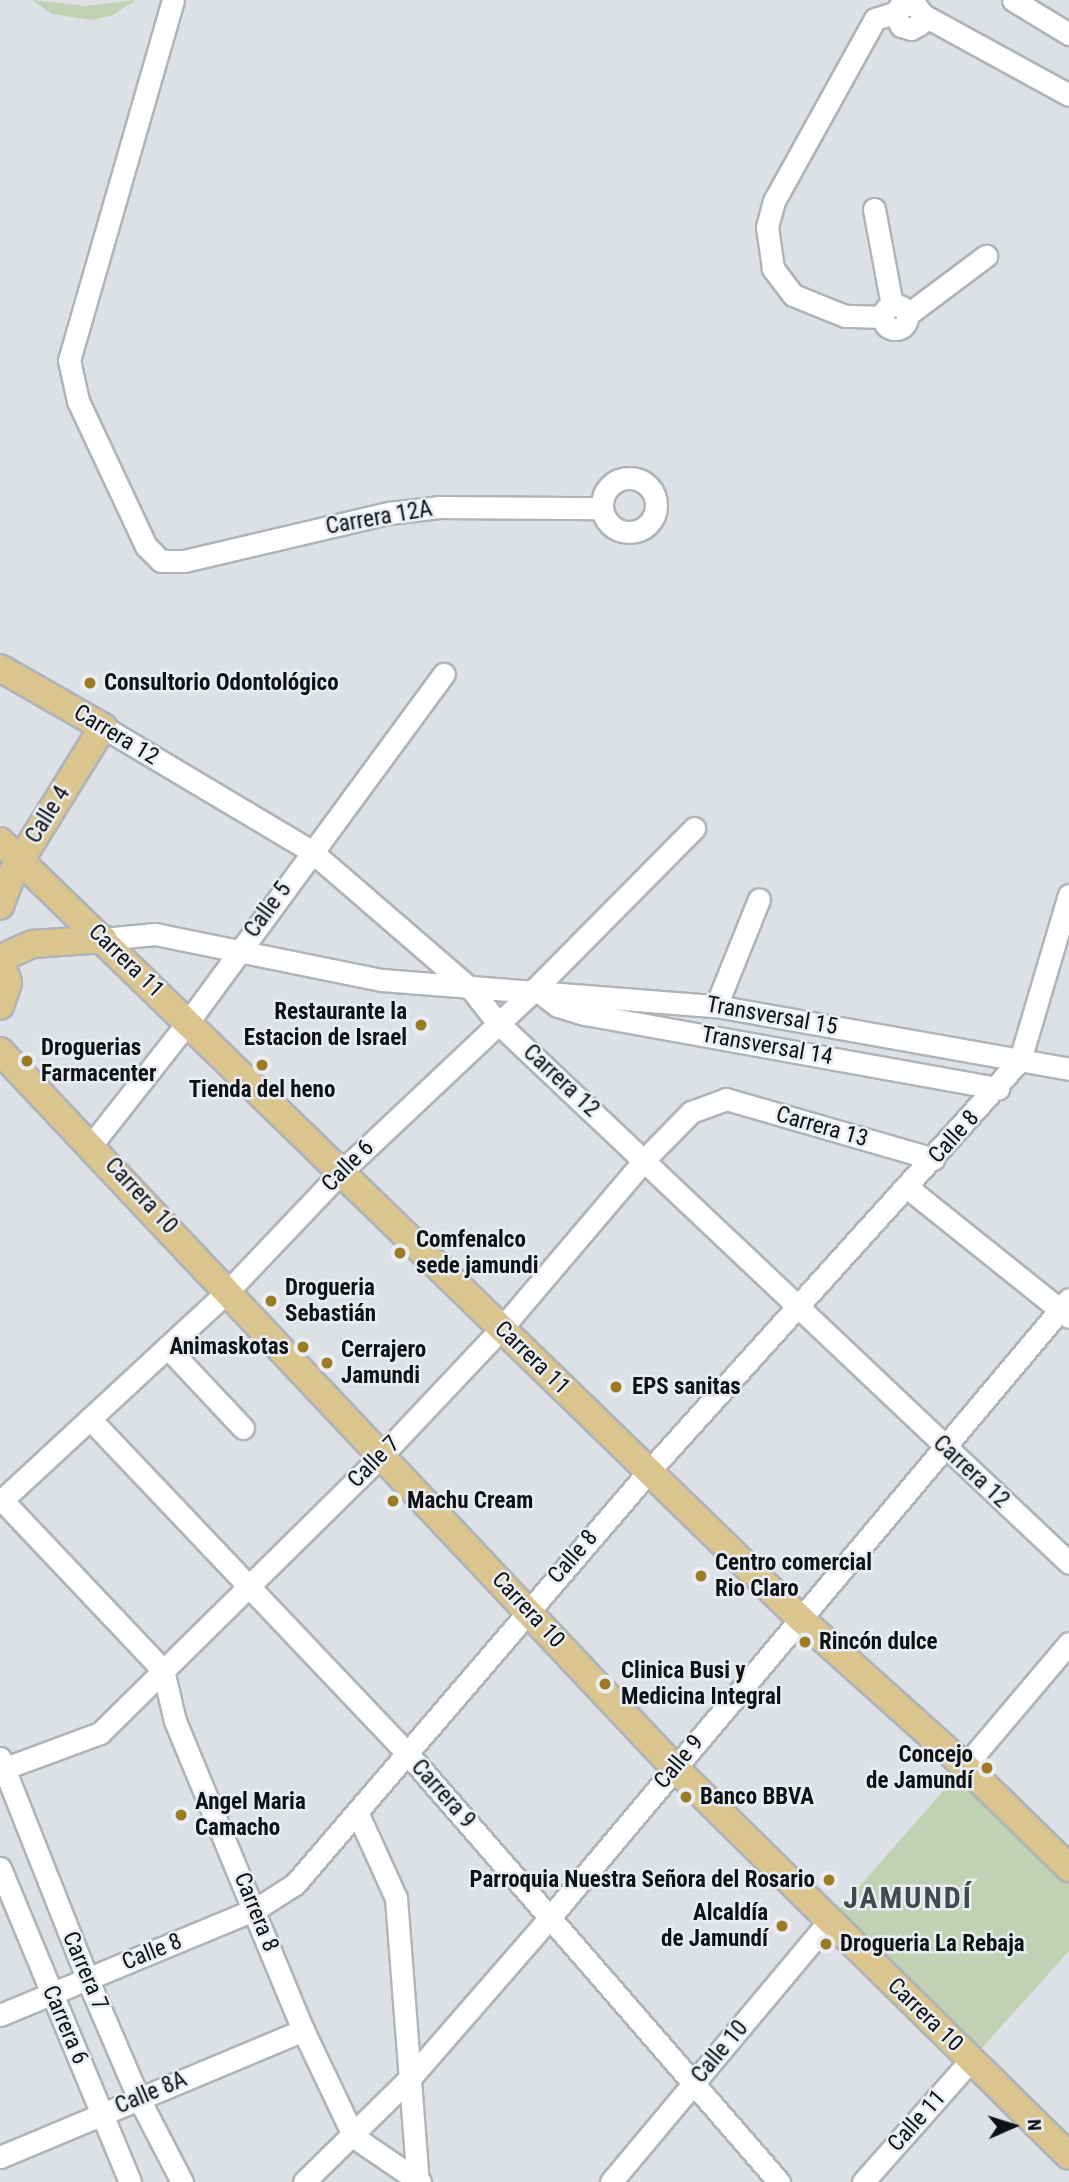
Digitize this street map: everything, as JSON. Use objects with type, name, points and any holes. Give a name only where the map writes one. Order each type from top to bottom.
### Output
[{"type":"main road","name":"Carrera 12","points":[[0,668],[103,727]]},
{"type":"main road","name":"Calle 4","points":[[0,906],[20,860],[103,727]]},
{"type":"main road","name":"Carrera 11","points":[[0,841],[104,939],[801,1619],[965,1766],[1069,1868]]},
{"type":"main road","points":[[0,1006],[8,983],[0,958],[33,944],[104,939]]},
{"type":"main road","name":"Carrera 10","points":[[0,1051],[92,1144],[674,1767],[1069,2156]]},
{"type":"street","name":"Carrera 12A","points":[[173,0],[69,359],[78,401],[146,546],[161,561],[184,562],[401,511],[439,507],[601,508]]},
{"type":"street","points":[[1013,0],[1069,34]]},
{"type":"street","points":[[986,256],[894,312],[845,316],[793,295],[773,268],[766,227],[774,201],[875,19],[909,7],[1069,95]]},
{"type":"street","points":[[874,209],[894,312]]},
{"type":"street","name":"Calle 5","points":[[92,1144],[188,1022],[311,851],[444,674]]},
{"type":"street","name":"Carrera 12","points":[[103,727],[311,851],[472,990],[497,1021],[799,1304],[943,1446],[1069,1563]]},
{"type":"street","name":"Calle 6","points":[[1,1501],[229,1290],[341,1172],[497,1021],[536,993],[694,828]]},
{"type":"street","points":[[1020,1060],[1069,895]]},
{"type":"street","points":[[716,1006],[759,899]]},
{"type":"street","points":[[104,939],[155,934],[240,948],[382,981],[472,990]]},
{"type":"street","name":"Transversal 15","points":[[472,990],[716,1006],[1069,1069]]},
{"type":"street","name":"Transversal 14","points":[[536,993],[558,1006],[585,1014],[998,1087]]},
{"type":"street","name":"Calle 8","points":[[0,2015],[256,1909],[295,1884],[528,1609],[650,1470],[799,1304],[908,1188],[1020,1060]]},
{"type":"street","name":"Carrera 13","points":[[709,1102],[726,1099],[934,1159]]},
{"type":"street","name":"Calle 7","points":[[1,1765],[100,1733],[383,1454],[501,1329],[645,1159],[691,1112],[709,1102]]},
{"type":"street","points":[[908,1188],[1066,1308]]},
{"type":"street","name":"Calle 9","points":[[304,2182],[354,2137],[412,2076],[552,1915],[943,1446],[1066,1308]]},
{"type":"street","points":[[167,1347],[243,1428]]},
{"type":"street","name":"Carrera 9","points":[[91,1420],[251,1584],[407,1753],[552,1915],[692,2085],[779,2182]]},
{"type":"street","points":[[1,1501],[163,1670]]},
{"type":"street","points":[[965,1766],[1069,1643]]},
{"type":"street","name":"Carrera 8","points":[[163,1670],[175,1721],[256,1909],[303,2030],[354,2137]]},
{"type":"street","name":"Carrera 7","points":[[1,1765],[138,2097],[182,2182]]},
{"type":"street","points":[[357,1812],[396,1898],[419,2181]]},
{"type":"street","name":"Carrera 6","points":[[2,1879],[130,2182]]},
{"type":"street","name":"Calle 10","points":[[611,2182],[829,1921]]},
{"type":"street","name":"Calle 8A","points":[[0,2157],[303,2030]]},
{"type":"street","name":"Calle 11","points":[[863,2182],[971,2060]]},
{"type":"street","points":[[354,2137],[419,2181]]},
{"type":"green space","points":[[32,0],[87,6],[136,0],[111,16],[91,20],[52,14]]},
{"type":"green space","points":[[965,1766],[1069,1868],[1069,1951],[971,2060],[829,1921]]},
{"type":"place","name":"Consultorio Odontológico","points":[[90,683]]},
{"type":"place","name":"Restaurante la Estacion de Israel","points":[[421,1025]]},
{"type":"place","name":"Droguerias Farmacenter","points":[[27,1061]]},
{"type":"place","name":"Tienda del heno","points":[[262,1065]]},
{"type":"place","name":"Comfenalco sede jamundi","points":[[400,1253]]},
{"type":"place","name":"Drogueria Sebastián","points":[[271,1301]]},
{"type":"place","name":"Animaskotas","points":[[303,1347]]},
{"type":"place","name":"Cerrajero Jamundi","points":[[327,1363]]},
{"type":"place","name":"EPS sanitas","points":[[616,1387]]},
{"type":"place","name":"Machu Cream","points":[[393,1501]]},
{"type":"place","name":"Centro comercial Rio Claro","points":[[701,1576]]},
{"type":"place","name":"Rincón dulce","points":[[805,1642]]},
{"type":"place","name":"Clinica Busi y Medicina Integral","points":[[605,1684]]},
{"type":"place","name":"Concejo de Jamundí","points":[[987,1768]]},
{"type":"place","name":"Banco BBVA","points":[[686,1797]]},
{"type":"place","name":"Angel Maria Camacho","points":[[181,1815]]},
{"type":"place","name":"Parroquia Nuestra Señora del Rosario","points":[[829,1880]]},
{"type":"place","name":"Alcaldía de Jamundí","points":[[782,1926]]},
{"type":"place","name":"Drogueria La Rebaja","points":[[826,1944]]},
{"type":"district","name":"JAMUNDÍ","points":[[908,1898]]}]
